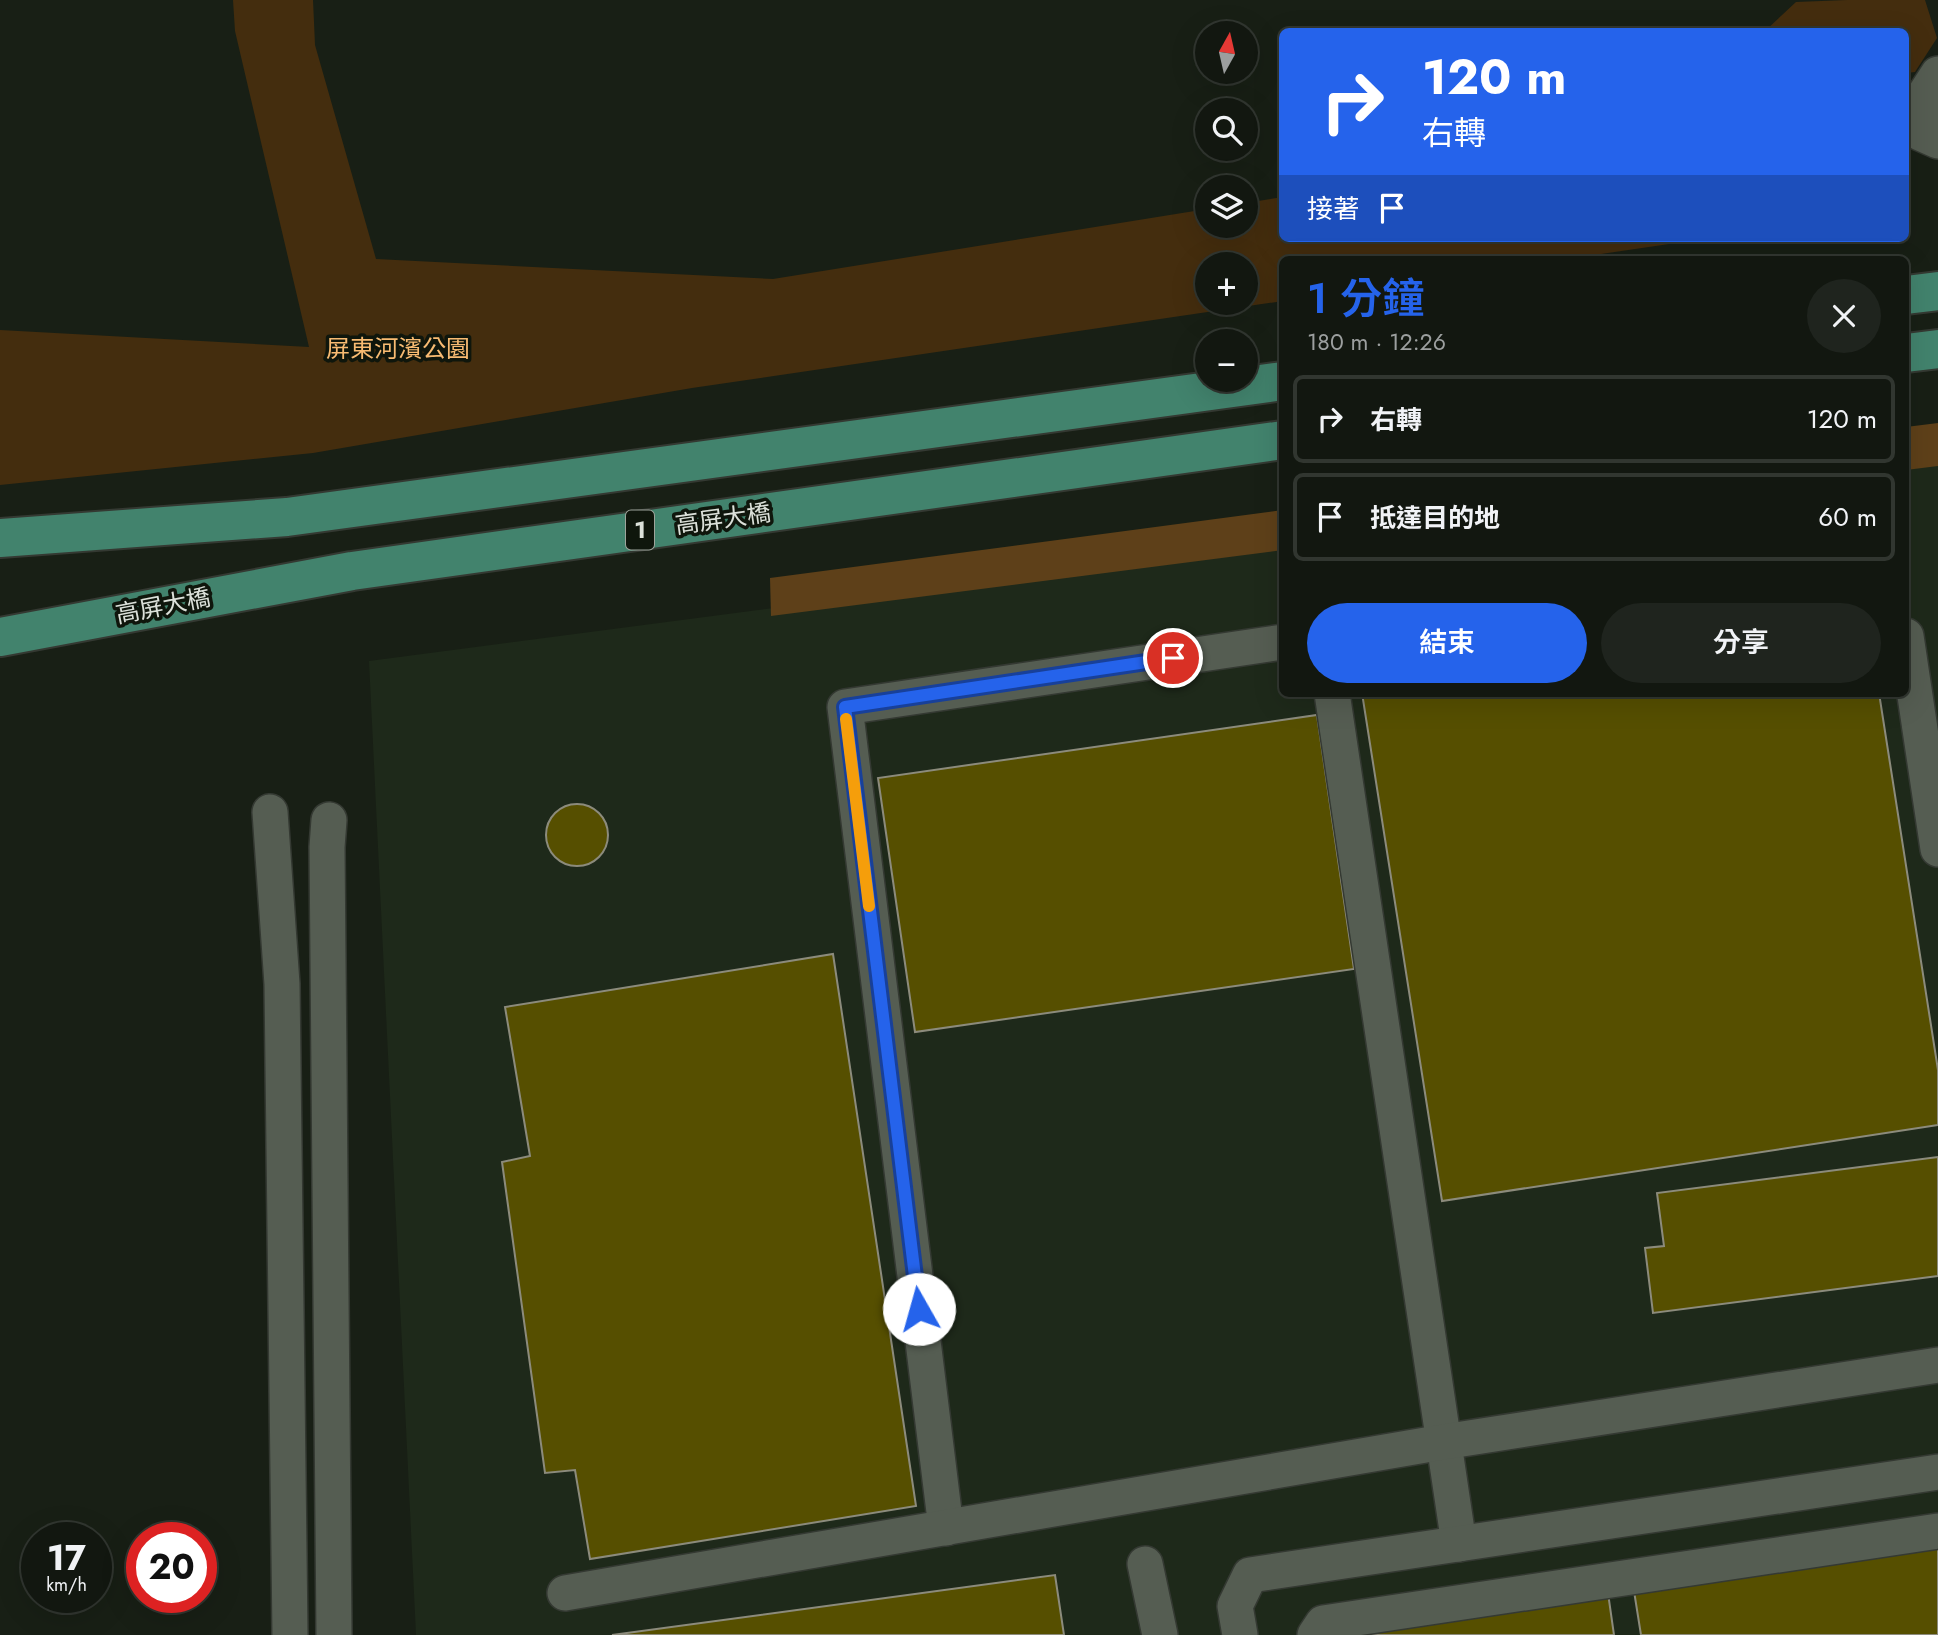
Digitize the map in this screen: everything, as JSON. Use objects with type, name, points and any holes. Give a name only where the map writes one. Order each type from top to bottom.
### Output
[{"type":"main road","points":[[1909,295],[1938,291]]},
{"type":"main road","points":[[1909,353],[1938,349]]},
{"type":"main road","points":[[0,538],[287,517],[1279,382]]},
{"type":"main road","name":"高屏大橋","points":[[0,637],[352,571],[1279,441]]},
{"type":"street","points":[[1938,74],[1925,94],[1920,133],[1938,141]]},
{"type":"street","points":[[946,1528],[845,707],[1279,643]]},
{"type":"street","points":[[1909,656],[1938,849]]},
{"type":"street","points":[[1333,697],[1459,1544]]},
{"type":"street","points":[[270,811],[282,984],[290,1635]]},
{"type":"street","points":[[329,820],[327,847],[334,1635]]},
{"type":"street","points":[[565,1593],[1443,1442],[1938,1365]]},
{"type":"street","points":[[1240,1635],[1235,1606],[1250,1575],[1938,1472]]},
{"type":"street","points":[[1315,1635],[1323,1623],[1938,1531]]},
{"type":"street","points":[[1145,1564],[1160,1635]]},
{"type":"shaded area","points":[[1938,423],[1938,466],[1909,470],[1909,427]]},
{"type":"shaded area","points":[[1938,455],[1938,1635],[416,1635],[369,661],[1279,542],[1279,697],[1909,697],[1909,460]]},
{"type":"shaded area","points":[[1279,511],[1279,551],[771,616],[770,578]]},
{"type":"green space","name":"屏東河濱公園","points":[[233,0],[313,0],[315,45],[376,259],[773,279],[1195,211],[1195,238],[1258,238],[1258,201],[1279,198],[1279,242],[1683,242],[1587,256],[1279,256],[1279,302],[1258,305],[1258,252],[1195,252],[1195,314],[692,388],[313,453],[0,485],[0,330],[309,347],[235,31]]},
{"type":"green space","points":[[1925,0],[1937,38],[1915,72],[1909,73],[1909,28],[1768,28],[1796,2]]},
{"type":"building","points":[[1363,697],[1880,697],[1938,1070],[1938,1125],[1442,1201]]},
{"type":"building","points":[[1317,715],[1354,969],[915,1032],[878,778]]},
{"type":"building","points":[[577,804],[599,813],[608,835],[599,857],[577,866],[555,857],[546,835],[555,813]]},
{"type":"building","points":[[833,954],[916,1506],[590,1559],[575,1470],[545,1473],[502,1162],[530,1156],[505,1007]]},
{"type":"building","points":[[1938,1157],[1938,1276],[1653,1313],[1645,1248],[1664,1246],[1657,1193]]},
{"type":"building","points":[[1938,1544],[1938,1635],[1641,1635],[1634,1591]]},
{"type":"building","points":[[1055,1575],[1064,1635],[612,1635]]},
{"type":"building","points":[[1608,1593],[1614,1635],[1329,1635]]},
{"type":"slow traffic","points":[[846,719],[869,906]]},
{"type":"route","points":[[919,1309],[845,707],[1173,658]]}]
